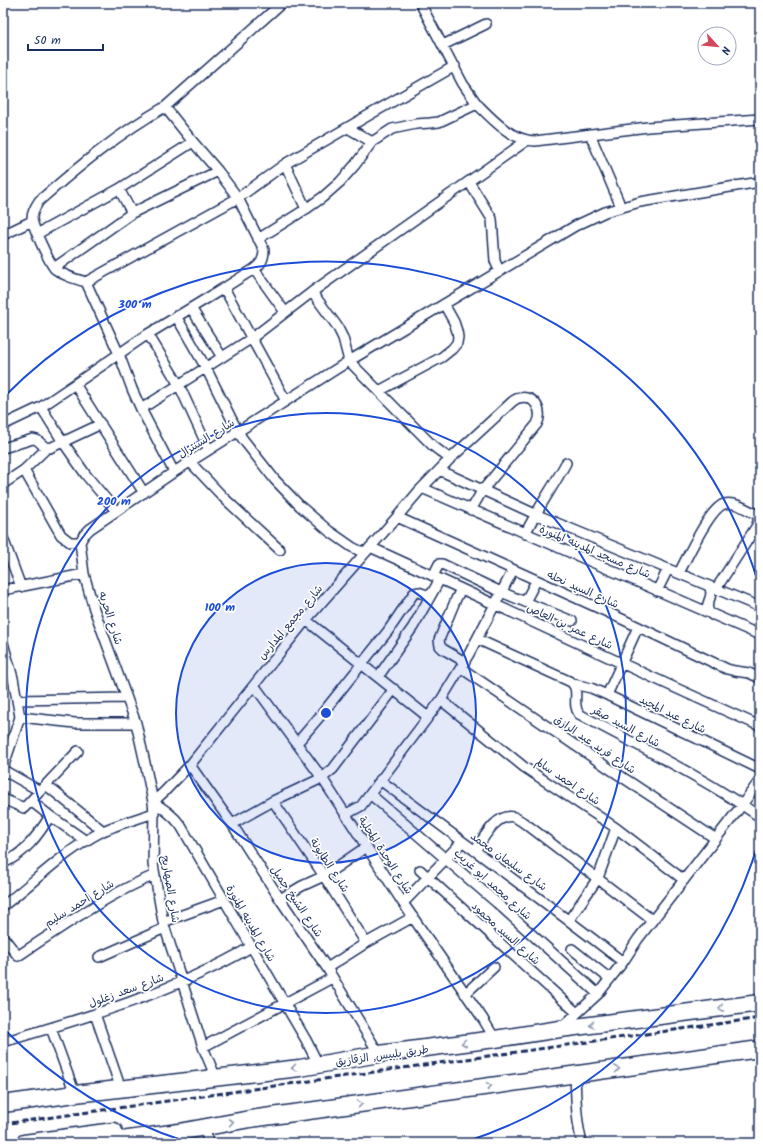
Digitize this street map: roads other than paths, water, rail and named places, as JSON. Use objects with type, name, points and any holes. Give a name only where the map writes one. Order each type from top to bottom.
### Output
[{"type":"highway","name":"طريق بلبيس, الزقازيق","points":[[3,1104],[75,1094],[216,1078],[379,1054],[495,1040],[560,1029],[760,1003]]},
{"type":"highway","points":[[104,1142],[180,1138],[205,1127],[250,1119],[760,1049]]},
{"type":"highway","points":[[24,1143],[130,1130],[162,1129],[180,1138]]},
{"type":"street","points":[[282,3],[165,107],[124,133],[39,201],[34,208],[32,221],[54,268],[72,278],[86,282],[238,198],[285,164],[376,110],[455,66]]},
{"type":"street","points":[[420,3],[464,84],[477,104],[506,130],[526,141],[648,126],[760,119]]},
{"type":"street","points":[[443,45],[486,24]]},
{"type":"street","points":[[258,238],[323,197],[340,182],[372,142],[392,129],[416,124],[439,122],[477,104]]},
{"type":"street","points":[[3,425],[41,407],[148,334],[258,267],[262,262],[264,250],[238,198],[218,171],[165,107]]},
{"type":"street","points":[[348,128],[372,142]]},
{"type":"street","points":[[590,134],[621,207]]},
{"type":"street","points":[[141,409],[252,338],[312,292],[526,141]]},
{"type":"street","points":[[37,234],[119,189],[193,142]]},
{"type":"street","points":[[285,164],[306,209]]},
{"type":"street","points":[[54,268],[132,213],[218,171]]},
{"type":"street","points":[[469,182],[492,219],[494,261],[499,270]]},
{"type":"street","name":"شارع السنترال","points":[[80,542],[90,529],[174,472],[350,360],[575,226],[605,212],[640,202],[760,182]]},
{"type":"street","points":[[119,189],[132,213]]},
{"type":"street","points":[[3,236],[32,221]]},
{"type":"street","points":[[254,269],[285,312]]},
{"type":"street","points":[[86,282],[119,354],[132,390],[174,472]]},
{"type":"street","points":[[224,288],[286,401]]},
{"type":"street","points":[[312,292],[337,326],[343,338],[350,360],[433,446],[450,459]]},
{"type":"street","points":[[379,391],[442,356],[452,349],[457,343],[458,337],[454,322],[444,304]]},
{"type":"street","points":[[191,308],[222,357]]},
{"type":"street","name":"شارع عمر بن العاص","points":[[176,316],[206,368],[238,432],[276,480],[300,506],[329,531],[347,544],[360,551],[368,549],[436,577],[621,664],[760,726]]},
{"type":"street","points":[[148,334],[179,384],[209,450]]},
{"type":"street","points":[[75,384],[144,493]]},
{"type":"street","name":"شارع مجمع المدارس","points":[[153,802],[190,765],[306,620],[439,470],[513,401],[520,397],[533,401],[539,408],[540,420],[482,491],[471,510]]},
{"type":"street","points":[[41,407],[86,475],[116,511]]},
{"type":"street","points":[[3,484],[24,470],[47,448],[101,424]]},
{"type":"street","points":[[3,448],[33,439],[47,448]]},
{"type":"street","points":[[190,462],[224,498],[280,550]]},
{"type":"street","points":[[525,534],[535,514],[551,490],[566,463]]},
{"type":"street","points":[[24,470],[61,535],[70,542],[80,542]]},
{"type":"street","points":[[439,470],[535,514],[760,607]]},
{"type":"street","name":"شارع مسجد المدينه المنورة","points":[[422,488],[760,635]]},
{"type":"street","points":[[679,573],[706,524],[718,508],[725,504],[732,504],[738,505],[756,514],[758,517],[756,527],[712,587],[707,606],[707,609],[712,615]]},
{"type":"street","name":"شارع السيد نحله","points":[[397,517],[727,669],[749,673],[760,678]]},
{"type":"street","points":[[3,538],[21,587]]},
{"type":"street","name":"شارع الحريه","points":[[80,542],[84,574],[94,609],[126,698]]},
{"type":"street","points":[[378,677],[413,627],[430,596],[439,564],[442,564],[501,592],[572,621]]},
{"type":"street","points":[[657,591],[668,569]]},
{"type":"street","points":[[345,814],[361,806],[440,700],[463,665],[513,570]]},
{"type":"street","points":[[3,590],[84,574]]},
{"type":"street","points":[[525,602],[536,581]]},
{"type":"street","name":"شارع فريد عبد الرازق","points":[[461,589],[439,640],[440,646],[443,649],[463,665],[610,769],[716,839]]},
{"type":"street","points":[[297,743],[388,631],[414,593],[418,592],[430,596]]},
{"type":"street","points":[[306,620],[428,717]]},
{"type":"street","points":[[607,695],[638,627]]},
{"type":"street","points":[[477,639],[573,684]]},
{"type":"street","points":[[3,643],[13,678],[20,717],[3,769],[43,788],[103,831]]},
{"type":"street","name":"شارع عبد المجيد","points":[[573,684],[591,688],[607,695],[760,769]]},
{"type":"street","name":"شارع السيد صقر","points":[[573,684],[576,689],[575,705],[579,714],[696,777],[760,817]]},
{"type":"street","name":"شارع الوحدة المحلية","points":[[254,685],[322,778],[366,847],[495,1040]]},
{"type":"street","points":[[232,824],[273,801],[322,778],[333,770],[394,689]]},
{"type":"street","points":[[17,700],[126,698]]},
{"type":"street","name":"شارع الصهاريج","points":[[126,698],[136,723],[153,802],[153,852],[155,875],[164,925],[203,1047],[216,1078]]},
{"type":"street","name":"شارع احمد سالم","points":[[440,700],[524,767],[616,828],[684,880]]},
{"type":"street","points":[[20,717],[75,723],[136,723]]},
{"type":"street","points":[[3,799],[22,809],[78,751]]},
{"type":"street","name":"شارع الشيخ جميل","points":[[190,765],[232,824],[280,899],[327,968],[379,1054]]},
{"type":"street","name":"شارع سليمان محمد","points":[[380,780],[569,920],[623,962]]},
{"type":"street","points":[[560,1029],[598,994],[623,962],[652,920],[760,780]]},
{"type":"street","name":"شارع محمد ابو غريب","points":[[370,794],[446,858],[598,994]]},
{"type":"street","points":[[32,800],[50,816],[86,841]]},
{"type":"street","name":"شارع الطابونة","points":[[273,801],[324,876],[366,943]]},
{"type":"street","name":"شارع المدينه المنورة","points":[[153,802],[166,809],[181,826],[285,1004],[318,1064]]},
{"type":"street","points":[[3,906],[69,852],[86,841],[103,831],[154,813]]},
{"type":"street","points":[[3,863],[11,860],[29,845],[43,828],[50,816]]},
{"type":"street","points":[[476,851],[492,827],[507,817],[515,818],[530,827],[652,920]]},
{"type":"street","points":[[569,920],[598,878],[616,828]]},
{"type":"street","points":[[403,903],[462,842]]},
{"type":"street","points":[[280,899],[302,886],[324,876],[366,847]]},
{"type":"street","name":"شارع السيد محمود","points":[[420,870],[577,1013]]},
{"type":"street","name":"شارع احمد سليم","points":[[3,937],[18,956],[106,899],[136,882],[155,875]]},
{"type":"street","points":[[99,957],[164,925],[224,900]]},
{"type":"street","points":[[327,968],[366,943],[413,917]]},
{"type":"street","name":"شارع سعد زغلول","points":[[3,1042],[95,1014],[182,982],[213,968],[251,947]]},
{"type":"street","points":[[572,949],[610,979]]},
{"type":"street","points":[[465,994],[494,967]]},
{"type":"street","points":[[203,1047],[332,978]]},
{"type":"street","points":[[95,1014],[121,1089]]},
{"type":"street","points":[[51,1028],[75,1094]]},
{"type":"street","points":[[575,1075],[576,1113],[582,1143]]},
{"type":"street","points":[[205,1127],[208,1143]]},
{"type":"railway","points":[[3,1124],[760,1018]]}]
